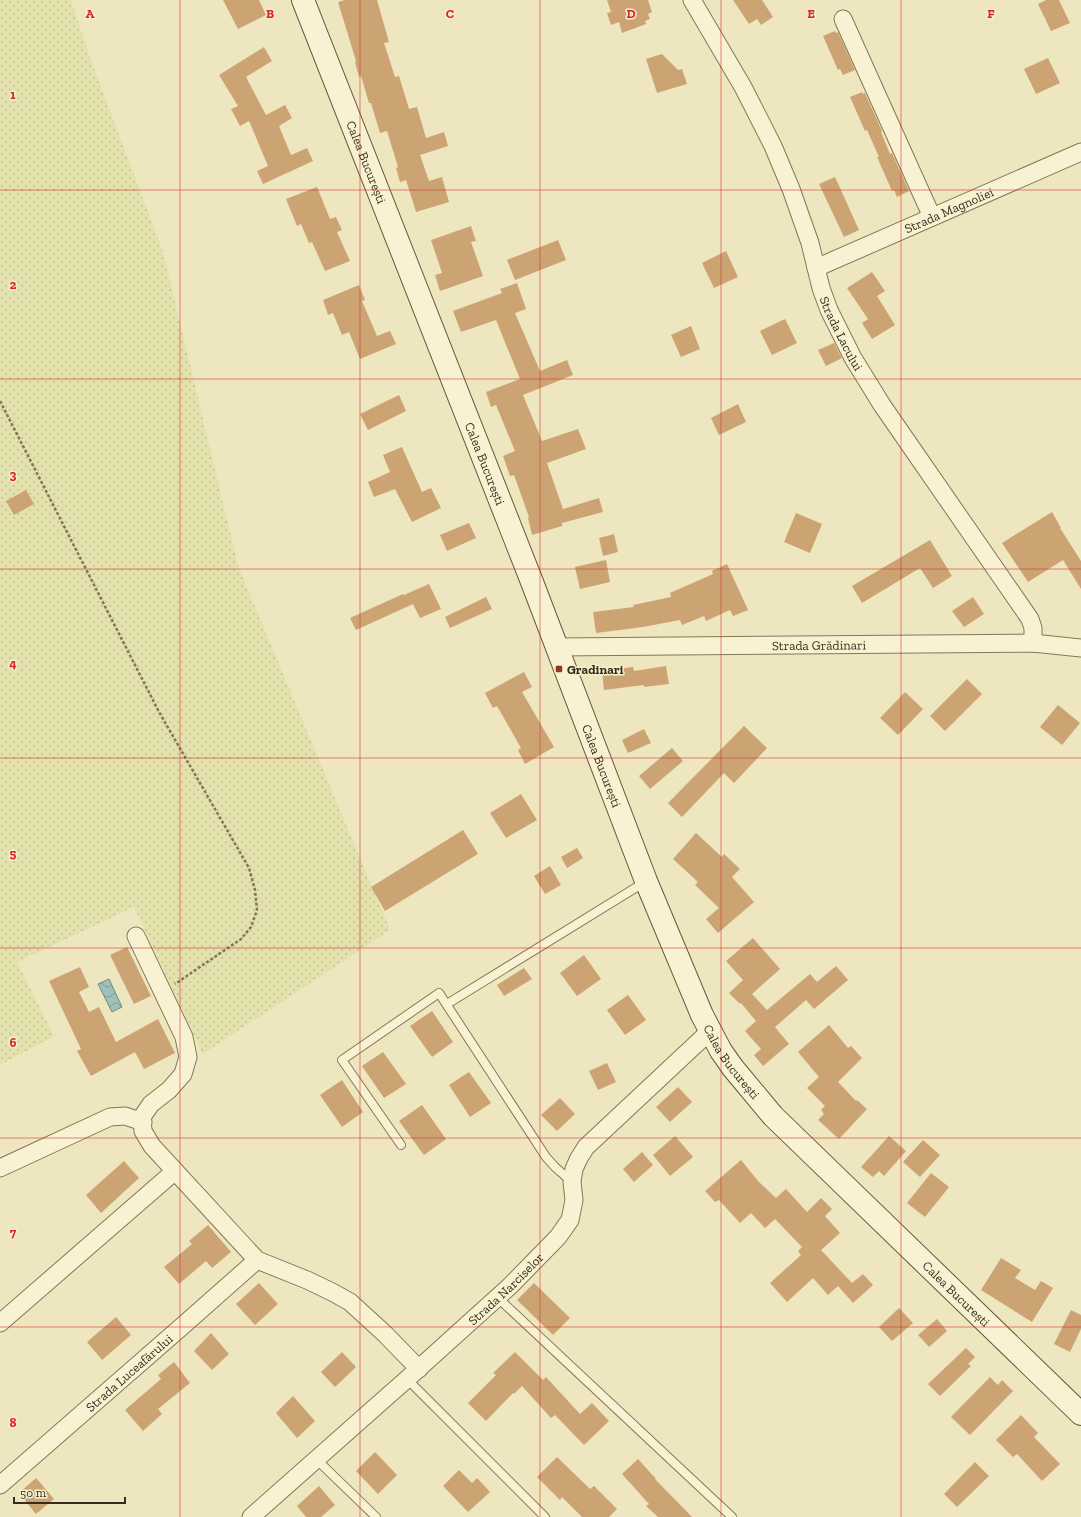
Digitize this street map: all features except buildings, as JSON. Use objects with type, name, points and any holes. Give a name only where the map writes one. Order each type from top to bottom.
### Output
[{"type":"main road","name":"Calea București","points":[[304,0],[557,647],[646,882],[710,1031],[733,1068],[773,1116],[1081,1414]]},
{"type":"street","name":"Strada Lacului","points":[[692,0],[744,87],[773,146],[810,243],[829,310],[853,358],[882,405],[1030,619],[1033,628],[1033,643]]},
{"type":"street","points":[[843,19],[932,217]]},
{"type":"street","name":"Strada Magnoliei","points":[[816,268],[1081,152]]},
{"type":"street","name":"Strada Grădinari","points":[[557,647],[1033,643],[1081,648]]},
{"type":"street","points":[[136,936],[184,1037],[188,1057],[183,1074],[169,1090],[151,1104],[142,1117],[143,1131],[152,1146],[256,1260],[307,1280],[350,1302],[382,1330],[413,1374]]},
{"type":"street","name":"Strada Narciselor","points":[[251,1517],[413,1374],[497,1297],[558,1238],[570,1220],[574,1200],[572,1182],[574,1169],[586,1147],[710,1031]]},
{"type":"street","points":[[0,1168],[110,1117],[125,1116],[142,1122]]},
{"type":"street","points":[[0,1323],[175,1171]]},
{"type":"street","name":"Strada Luceafărului","points":[[0,1485],[256,1260]]},
{"type":"lane","points":[[447,1004],[646,882]]},
{"type":"lane","points":[[401,1146],[342,1060],[439,993],[546,1157],[572,1182]]},
{"type":"lane","points":[[497,1297],[732,1517]]},
{"type":"lane","points":[[413,1374],[545,1517]]},
{"type":"lane","points":[[316,1459],[376,1517]]},
{"type":"path","points":[[0,401],[159,712],[249,868],[255,890],[257,910],[251,927],[241,939],[163,992]]},
{"type":"shaded area","points":[[0,0],[71,0],[87,50],[163,252],[238,566],[390,930],[203,1054],[134,907],[17,962],[54,1036],[0,1065]]},
{"type":"water","points":[[109,979],[122,1007],[112,1012],[98,984]]},
{"type":"place","name":"Gradinari","points":[[559,669]]}]
